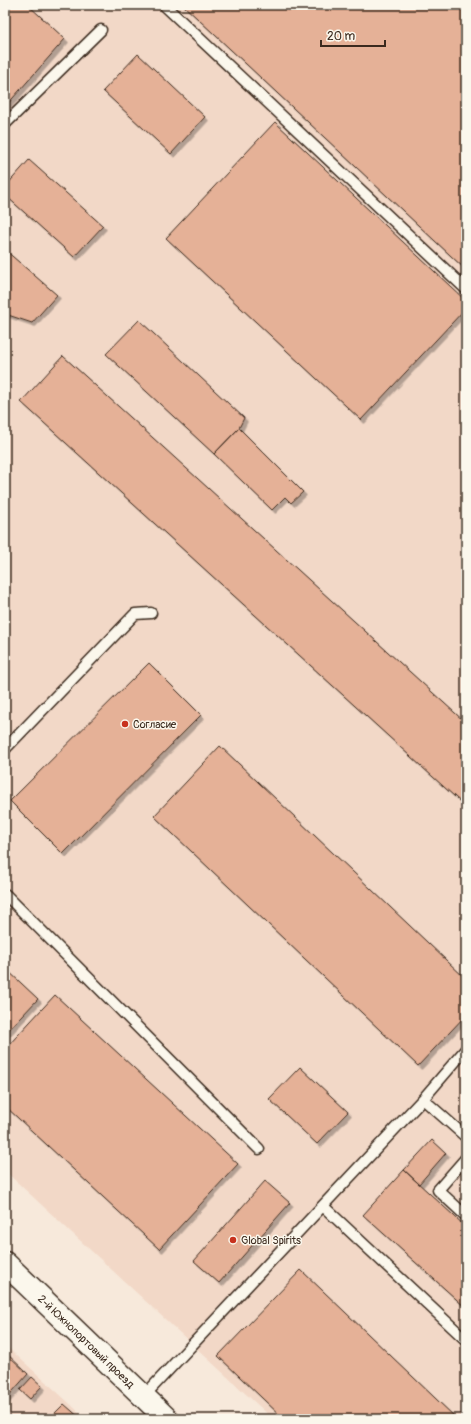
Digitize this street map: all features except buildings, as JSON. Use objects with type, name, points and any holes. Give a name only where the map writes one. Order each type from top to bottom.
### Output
[{"type":"main road","name":"2-й Южнопортовый проезд","points":[[5,1263],[167,1419]]},
{"type":"lane","points":[[164,5],[466,288]]},
{"type":"lane","points":[[5,124],[101,30]]},
{"type":"lane","points":[[5,749],[135,614],[151,613]]},
{"type":"lane","points":[[5,894],[258,1149]]},
{"type":"lane","points":[[144,1396],[423,1099],[466,1049]]},
{"type":"lane","points":[[423,1099],[466,1137]]},
{"type":"lane","points":[[466,1158],[438,1190],[466,1216]]},
{"type":"lane","points":[[323,1206],[466,1340]]},
{"type":"shaded area","points":[[5,5],[466,5],[466,1419],[273,1419],[5,1171]]},
{"type":"shaded area","points":[[5,1345],[67,1401],[86,1419],[5,1419]]},
{"type":"place","name":"Согласие","points":[[125,724]]},
{"type":"place","name":"Global Spirits","points":[[233,1240]]}]
